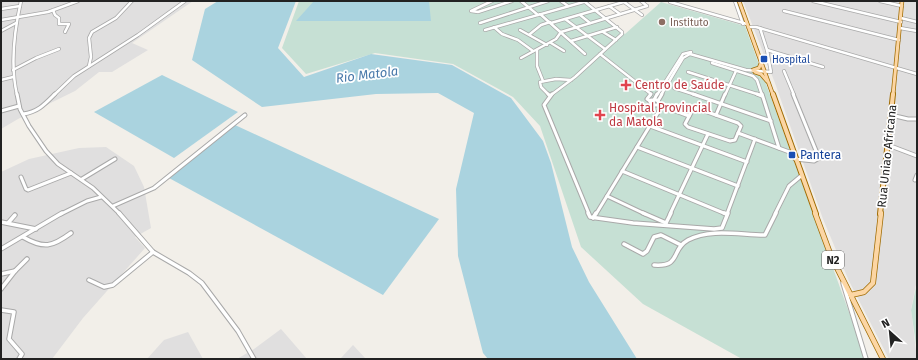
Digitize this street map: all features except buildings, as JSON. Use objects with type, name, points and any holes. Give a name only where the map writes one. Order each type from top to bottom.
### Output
[{"type":"main road","name":"N2","points":[[739,1],[769,83],[792,153],[831,256],[883,359]]},
{"type":"main road","name":"Rua Uniao Africana","points":[[851,295],[866,293],[873,283],[902,1]]},
{"type":"main road","points":[[761,62],[759,68],[754,71],[769,83]]},
{"type":"street","points":[[21,1],[16,23],[13,77],[19,106],[46,151],[58,164],[82,179],[113,206],[153,252],[189,273],[202,283],[238,331],[253,357],[247,359]]},
{"type":"street","points":[[63,6],[67,1]]},
{"type":"street","points":[[1,20],[53,10],[78,1]]},
{"type":"street","points":[[89,66],[91,58],[89,40],[92,32],[116,18],[132,1]]},
{"type":"street","points":[[23,114],[32,113],[40,109],[70,79],[138,35],[185,1]]},
{"type":"street","points":[[492,1],[471,10],[478,12],[512,1]]},
{"type":"street","points":[[521,1],[550,23],[585,54]]},
{"type":"street","points":[[480,23],[548,1]]},
{"type":"street","points":[[561,1],[568,6]]},
{"type":"street","points":[[530,34],[541,26],[627,1]]},
{"type":"street","points":[[560,32],[647,6],[641,1]]},
{"type":"street","points":[[671,1],[670,2],[748,26],[760,28],[917,74]]},
{"type":"street","points":[[735,1],[743,24]]},
{"type":"street","points":[[813,1],[901,20],[917,22]]},
{"type":"street","points":[[880,1],[902,6]]},
{"type":"street","points":[[485,30],[584,2],[617,27],[622,33],[571,80],[550,96],[544,104],[588,213],[593,218],[719,229],[724,226],[727,214],[755,139]]},
{"type":"street","points":[[624,2],[642,15]]},
{"type":"street","points":[[1,9],[20,6]]},
{"type":"street","points":[[610,6],[620,14]]},
{"type":"street","points":[[53,10],[55,16],[59,18],[59,24],[69,24],[65,32]]},
{"type":"street","points":[[784,11],[899,40]]},
{"type":"street","points":[[580,15],[590,23]]},
{"type":"street","points":[[565,19],[605,49]]},
{"type":"street","points":[[1,31],[16,23]]},
{"type":"street","points":[[494,27],[502,34],[520,41],[534,51]]},
{"type":"street","points":[[571,41],[617,27]]},
{"type":"street","points":[[658,101],[686,55],[699,55],[754,71],[771,71],[767,50],[760,28]]},
{"type":"street","points":[[900,28],[917,31]]},
{"type":"street","points":[[520,30],[530,34],[547,45]]},
{"type":"street","points":[[521,58],[551,43],[558,38],[560,32]]},
{"type":"street","points":[[603,32],[616,40]]},
{"type":"street","points":[[551,43],[564,51]]},
{"type":"street","points":[[13,70],[36,58],[59,49]]},
{"type":"street","points":[[537,50],[537,66],[539,76],[543,82]]},
{"type":"street","points":[[767,50],[823,67]]},
{"type":"street","points":[[654,100],[680,58],[687,53],[696,53],[754,71]]},
{"type":"street","points":[[600,54],[651,94],[647,99],[652,105],[660,106],[689,116]]},
{"type":"street","points":[[712,64],[756,78],[779,148]]},
{"type":"street","points":[[716,115],[736,71]]},
{"type":"street","points":[[784,71],[818,156],[818,159],[814,160],[795,159]]},
{"type":"street","points":[[688,72],[763,96]]},
{"type":"street","points":[[1,80],[13,77]]},
{"type":"street","points":[[550,96],[540,86],[540,83],[564,78],[571,80]]},
{"type":"street","points":[[674,88],[771,121]]},
{"type":"street","points":[[650,101],[658,101]]},
{"type":"street","points":[[593,218],[650,126],[660,106],[658,101]]},
{"type":"street","points":[[1,111],[19,106]]},
{"type":"street","points":[[696,108],[716,115],[738,122],[741,126],[735,140],[730,141],[708,134],[688,127],[686,124],[686,121],[693,109],[696,108]]},
{"type":"street","points":[[113,206],[154,188],[246,115]]},
{"type":"street","points":[[890,115],[908,119],[917,119]]},
{"type":"street","points":[[650,126],[747,162]]},
{"type":"street","points":[[738,133],[792,153]]},
{"type":"street","points":[[666,224],[708,134]]},
{"type":"street","points":[[888,145],[917,156]]},
{"type":"street","points":[[637,148],[738,186]]},
{"type":"street","points":[[82,179],[115,159]]},
{"type":"street","points":[[622,171],[727,214]]},
{"type":"street","points":[[21,177],[26,190],[28,190],[71,173]]},
{"type":"street","points":[[915,180],[917,175]]},
{"type":"street","points":[[654,265],[670,265],[674,261],[681,245],[696,237],[739,233],[766,235],[789,186],[801,176]]},
{"type":"street","points":[[94,199],[98,193]]},
{"type":"street","points":[[607,196],[666,224]]},
{"type":"street","points":[[1,249],[62,212],[101,197]]},
{"type":"street","points":[[8,223],[15,215]]},
{"type":"street","points":[[1,222],[36,229]]},
{"type":"street","points":[[23,237],[36,245],[44,247],[55,243],[71,233]]},
{"type":"street","points":[[624,244],[643,254],[647,251],[654,237],[661,235],[681,245]]},
{"type":"street","points":[[89,280],[104,287],[113,285],[153,252]]},
{"type":"street","points":[[1,289],[15,271],[27,259]]},
{"type":"street","points":[[1,274],[15,271]]},
{"type":"street","points":[[841,277],[866,359]]},
{"type":"street","points":[[1,310],[14,312],[9,339],[22,354],[19,359]]},
{"type":"shaded area","points":[[1,1],[193,1],[132,43],[148,50],[112,72],[99,72],[75,91],[1,129]]},
{"type":"shaded area","points":[[743,1],[917,1],[917,280],[911,309],[917,359],[889,359],[849,281],[823,219],[775,83]]},
{"type":"shaded area","points":[[106,147],[134,166],[144,187],[151,228],[135,237],[145,248],[83,318],[52,359],[1,359],[1,172],[29,159],[79,148]]},
{"type":"shaded area","points":[[281,329],[307,359],[237,359],[254,349]]},
{"type":"shaded area","points":[[188,332],[203,359],[147,359],[164,340]]},
{"type":"shaded area","points":[[353,345],[366,359],[340,359]]},
{"type":"green space","points":[[299,1],[581,1],[625,34],[661,2],[745,26],[866,359],[742,359],[643,304],[581,247],[540,126],[513,97],[453,64],[375,53],[306,74],[282,48]]},
{"type":"green space","points":[[917,283],[917,352],[911,310]]},
{"type":"water","name":"Rio Matola","points":[[218,1],[296,1],[278,48],[304,77],[371,54],[452,65],[511,98],[543,141],[551,163],[572,247],[589,282],[637,359],[488,359],[483,353],[458,256],[456,189],[474,113],[438,93],[376,94],[262,107],[192,60],[205,9]]},
{"type":"water","points":[[314,1],[429,1],[431,21],[296,21]]},
{"type":"water","points":[[162,75],[238,112],[174,158],[94,112]]},
{"type":"water","points":[[235,125],[439,219],[383,295],[169,178]]},
{"type":"place","name":"Instituto","points":[[662,22]]},
{"type":"place","name":"Hospital","points":[[764,59]]},
{"type":"place","name":"Centro de Saúde","points":[[626,85]]},
{"type":"place","name":"Hospital Provincial da Matola","points":[[600,115]]},
{"type":"place","name":"Pantera","points":[[792,155]]}]
